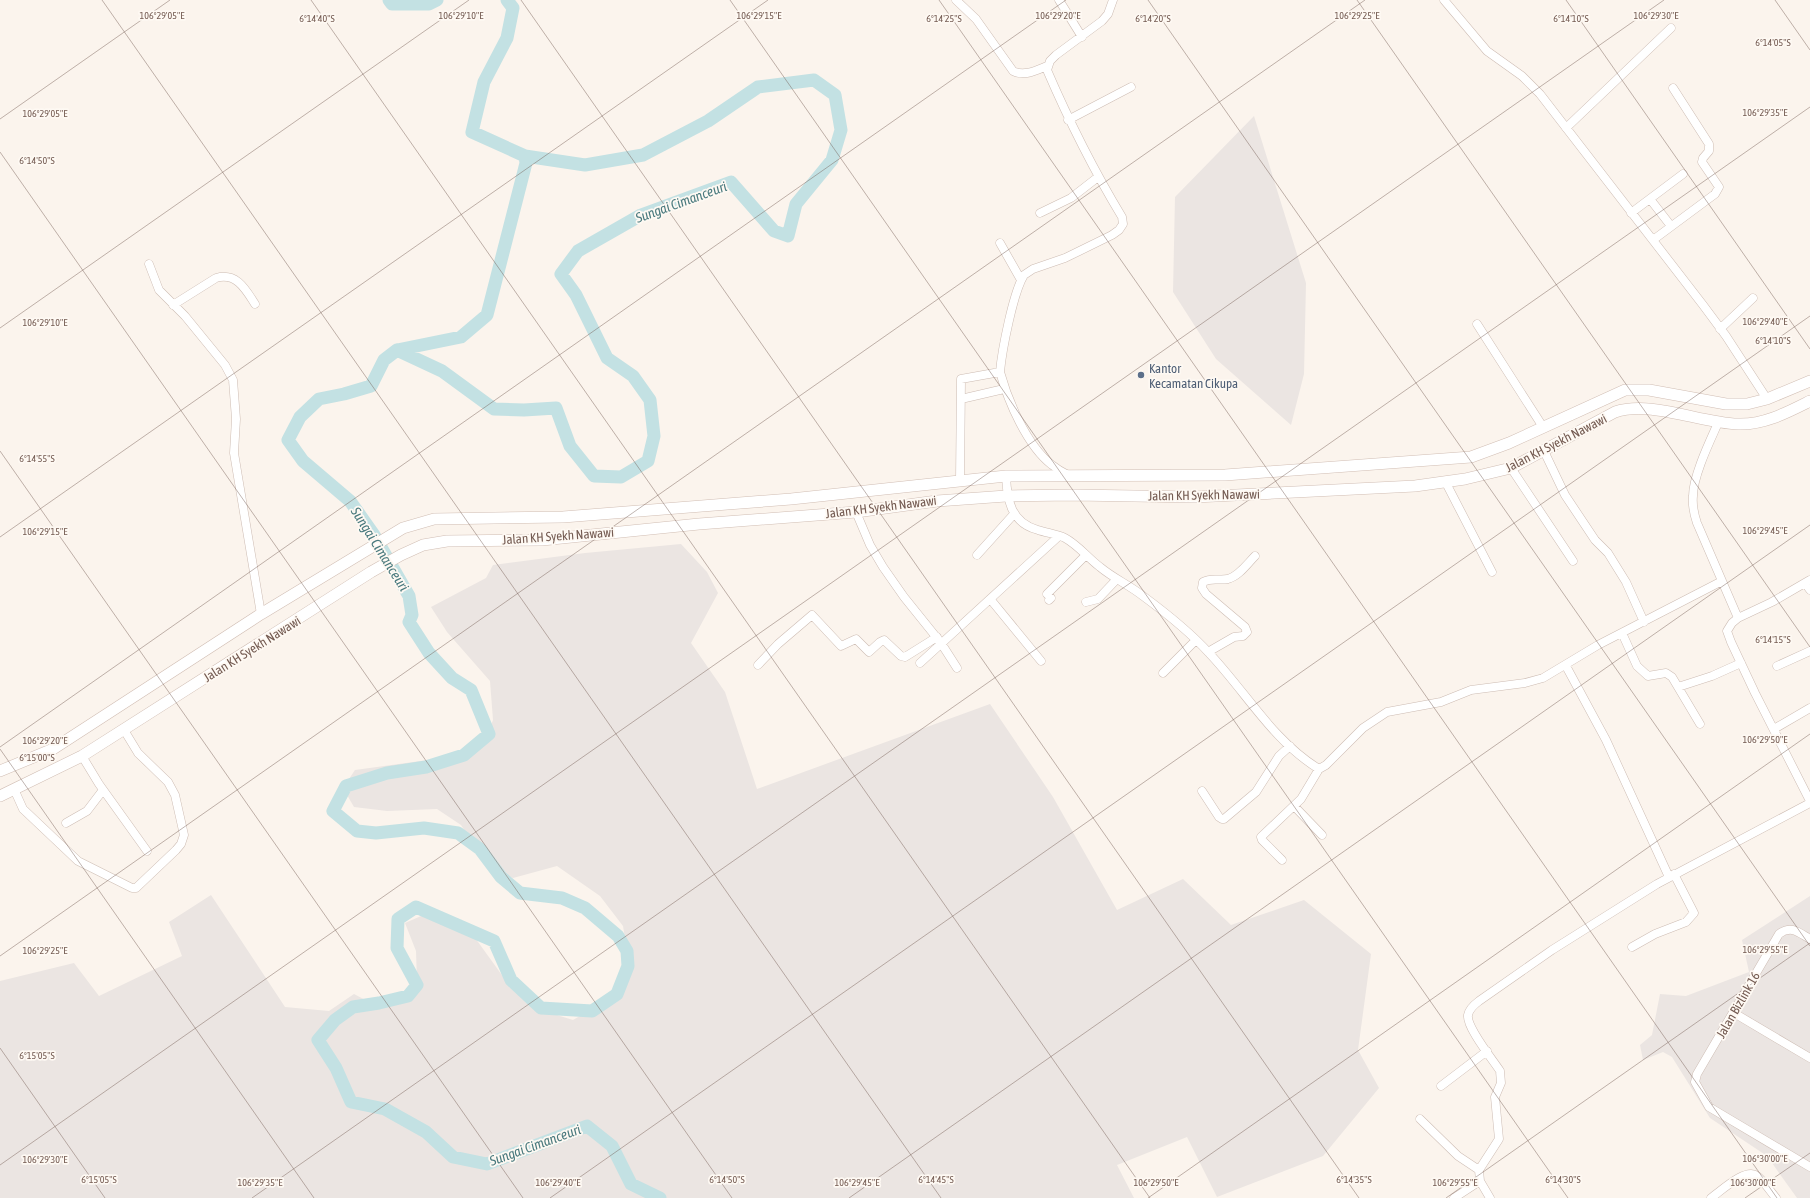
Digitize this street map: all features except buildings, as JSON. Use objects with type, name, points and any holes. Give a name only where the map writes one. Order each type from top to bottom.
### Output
[{"type":"main road","name":"Jalan KH Syekh Nawawi","points":[[0,771],[53,749],[261,614],[363,554],[403,528],[434,520],[563,517],[798,499],[1006,476],[1226,474],[1471,457],[1544,427],[1625,390],[1649,390],[1726,404],[1747,404],[1767,399],[1810,381]]},
{"type":"main road","name":"Jalan KH Syekh Nawawi","points":[[0,796],[82,756],[371,572],[402,555],[423,546],[447,541],[542,540],[699,524],[856,512],[937,501],[1006,496],[1074,495],[1196,497],[1415,486],[1465,479],[1510,468],[1615,412],[1626,409],[1648,409],[1718,423],[1740,424],[1762,421],[1777,416],[1810,400]]},
{"type":"street","points":[[956,0],[976,19],[1013,71],[1018,74],[1047,66],[1056,55],[1102,21],[1108,14],[1113,0]]},
{"type":"street","points":[[1059,0],[1082,37]]},
{"type":"street","points":[[1444,0],[1486,51],[1522,76],[1540,94],[1720,328],[1767,399]]},
{"type":"street","points":[[1566,128],[1671,28]]},
{"type":"street","points":[[1047,66],[1046,70],[1068,120],[1098,177],[1122,217],[1123,224],[1119,230],[1064,258],[1029,271],[1021,280],[1002,356],[1000,372],[1004,389],[1021,425],[1033,444],[1052,465],[1068,475]]},
{"type":"street","points":[[1068,120],[1131,87]]},
{"type":"street","points":[[1653,240],[1715,194],[1720,187],[1702,162],[1703,158],[1709,151],[1709,144],[1673,88]]},
{"type":"street","points":[[1631,214],[1683,174]]},
{"type":"street","points":[[1040,213],[1071,198],[1098,177]]},
{"type":"street","points":[[1650,199],[1671,226]]},
{"type":"street","points":[[1000,243],[1021,280]]},
{"type":"street","points":[[149,264],[159,290],[186,316],[217,355],[233,380],[236,418],[234,453],[261,614]]},
{"type":"street","points":[[173,305],[216,278],[223,277],[233,278],[242,284],[255,304]]},
{"type":"street","points":[[1720,328],[1753,298]]},
{"type":"street","points":[[1477,324],[1544,427]]},
{"type":"street","points":[[960,480],[961,379],[1000,372]]},
{"type":"street","points":[[962,399],[1004,389]]},
{"type":"street","points":[[1718,423],[1706,448],[1692,494],[1693,509],[1697,523],[1738,618]]},
{"type":"street","points":[[1544,451],[1565,495],[1595,540],[1608,552],[1626,582],[1644,622]]},
{"type":"street","points":[[1510,468],[1573,560]]},
{"type":"street","points":[[1006,476],[1006,496],[1014,514],[1029,527],[1059,536],[1072,543],[1116,580],[1148,599],[1208,652],[1278,735],[1305,760],[1319,769]]},
{"type":"street","points":[[1444,481],[1492,572]]},
{"type":"street","points":[[856,512],[870,545],[883,567],[904,597],[939,640],[957,668]]},
{"type":"street","points":[[977,555],[1014,514]]},
{"type":"street","points":[[758,665],[778,644],[812,615],[841,646],[856,639],[869,652],[884,640],[905,658],[939,640],[991,600],[1059,536]]},
{"type":"street","points":[[1049,600],[1051,598],[1047,594],[1086,555]]},
{"type":"street","points":[[1208,652],[1234,637],[1243,636],[1247,632],[1245,627],[1206,594],[1202,588],[1203,582],[1208,579],[1230,578],[1238,574],[1255,556]]},
{"type":"street","points":[[1086,602],[1098,599],[1116,580]]},
{"type":"street","points":[[1282,860],[1262,840],[1261,837],[1301,798],[1319,769],[1326,765],[1362,728],[1387,712],[1441,702],[1471,690],[1525,683],[1543,678],[1566,666],[1598,645],[1722,581]]},
{"type":"street","points":[[1490,1198],[1480,1180],[1479,1170],[1499,1139],[1495,1097],[1501,1078],[1500,1071],[1470,1025],[1467,1015],[1470,1009],[1479,1001],[1552,950],[1672,876],[1810,802],[1741,663],[1727,631],[1732,623],[1738,618],[1808,585]]},
{"type":"street","points":[[991,600],[1041,661]]},
{"type":"street","points":[[1622,633],[1637,666],[1648,676],[1666,673],[1672,677],[1700,724]]},
{"type":"street","points":[[920,663],[939,640]]},
{"type":"street","points":[[1163,673],[1196,640]]},
{"type":"street","points":[[1777,666],[1810,651]]},
{"type":"street","points":[[1678,687],[1712,676],[1741,663]]},
{"type":"street","points":[[1566,666],[1606,740],[1672,876],[1694,913],[1686,922],[1655,934],[1632,947]]},
{"type":"street","points":[[1774,729],[1810,708]]},
{"type":"street","points":[[14,789],[23,809],[78,860],[98,872],[136,888],[181,844],[184,830],[176,795],[172,788],[138,752],[124,730]]},
{"type":"street","points":[[1202,791],[1219,817],[1224,819],[1256,792],[1279,756],[1290,746]]},
{"type":"street","points":[[82,756],[103,790],[147,851]]},
{"type":"street","points":[[66,823],[87,811],[103,790]]},
{"type":"street","points":[[1294,806],[1322,835]]},
{"type":"street","name":"Jalan Bizlink 16","points":[[1810,939],[1793,929],[1785,930],[1779,934],[1697,1074],[1695,1082],[1709,1107],[1810,1167]]},
{"type":"street","points":[[1734,1013],[1810,1058]]},
{"type":"street","points":[[1440,1086],[1487,1051]]},
{"type":"street","points":[[1420,1119],[1458,1156],[1479,1170]]},
{"type":"street","points":[[1711,1198],[1744,1174],[1751,1173],[1758,1176],[1776,1198]]},
{"type":"street","points":[[1454,1198],[1480,1180]]},
{"type":"shaded area","points":[[1254,116],[1306,283],[1304,374],[1291,425],[1216,359],[1173,292],[1175,197]]},
{"type":"shaded area","points":[[681,544],[707,572],[718,593],[691,643],[725,692],[757,789],[990,704],[1053,797],[1117,910],[1183,879],[1231,925],[1304,900],[1371,954],[1358,1050],[1379,1088],[1323,1156],[1217,1197],[1187,1137],[1117,1165],[1134,1198],[0,1198],[0,981],[74,963],[99,996],[182,956],[169,922],[211,895],[285,1007],[329,1011],[354,994],[371,1003],[389,1005],[411,995],[417,982],[416,951],[405,923],[428,913],[473,935],[512,989],[534,1008],[573,1020],[599,1005],[622,980],[628,957],[623,926],[600,896],[557,866],[513,878],[490,870],[461,825],[437,809],[387,811],[354,807],[343,788],[355,770],[457,756],[484,743],[493,720],[490,681],[447,632],[431,607],[486,578],[493,565],[585,553]]},
{"type":"shaded area","points":[[1810,896],[1810,1198],[1797,1198],[1767,1156],[1710,1118],[1672,1057],[1663,1052],[1643,1060],[1640,1045],[1652,1035],[1660,994],[1686,996],[1749,972],[1742,940]]},
{"type":"waterway","name":"Sungai Cimanceuri","points":[[389,0],[392,4],[429,4],[437,0]]},
{"type":"waterway","name":"Sungai Cimanceuri","points":[[507,0],[513,8],[507,38],[484,82],[472,132],[525,156],[585,165],[643,155],[708,121],[758,87],[814,80],[835,95],[841,130],[832,160],[796,204],[788,236],[774,231],[731,182],[641,215],[578,251],[561,274],[576,295],[607,358],[633,376],[650,400],[654,436],[648,461],[621,477],[594,476],[570,446],[556,408],[524,410],[494,409],[442,371],[397,350],[384,360],[371,386],[344,394],[319,399],[300,417],[288,440],[303,461],[350,501],[374,535],[409,596],[412,615],[409,622],[429,653],[452,678],[471,690],[489,734],[464,755],[426,767],[387,773],[346,786],[333,811],[357,831],[376,833],[424,828],[458,833],[480,849],[501,877],[520,893],[562,898],[585,908],[618,936],[627,951],[628,966],[617,994],[592,1011],[541,1008],[511,980],[494,941],[416,907],[398,919],[397,948],[417,985],[408,996],[353,1007],[335,1020],[318,1040],[336,1068],[351,1102],[385,1109],[426,1132],[453,1157],[487,1164],[587,1126],[612,1146],[631,1184],[660,1198]]},
{"type":"waterway","points":[[397,350],[461,337],[487,315],[526,163],[525,156]]},
{"type":"place","name":"Kantor Kecamatan Cikupa","points":[[1141,375]]}]
